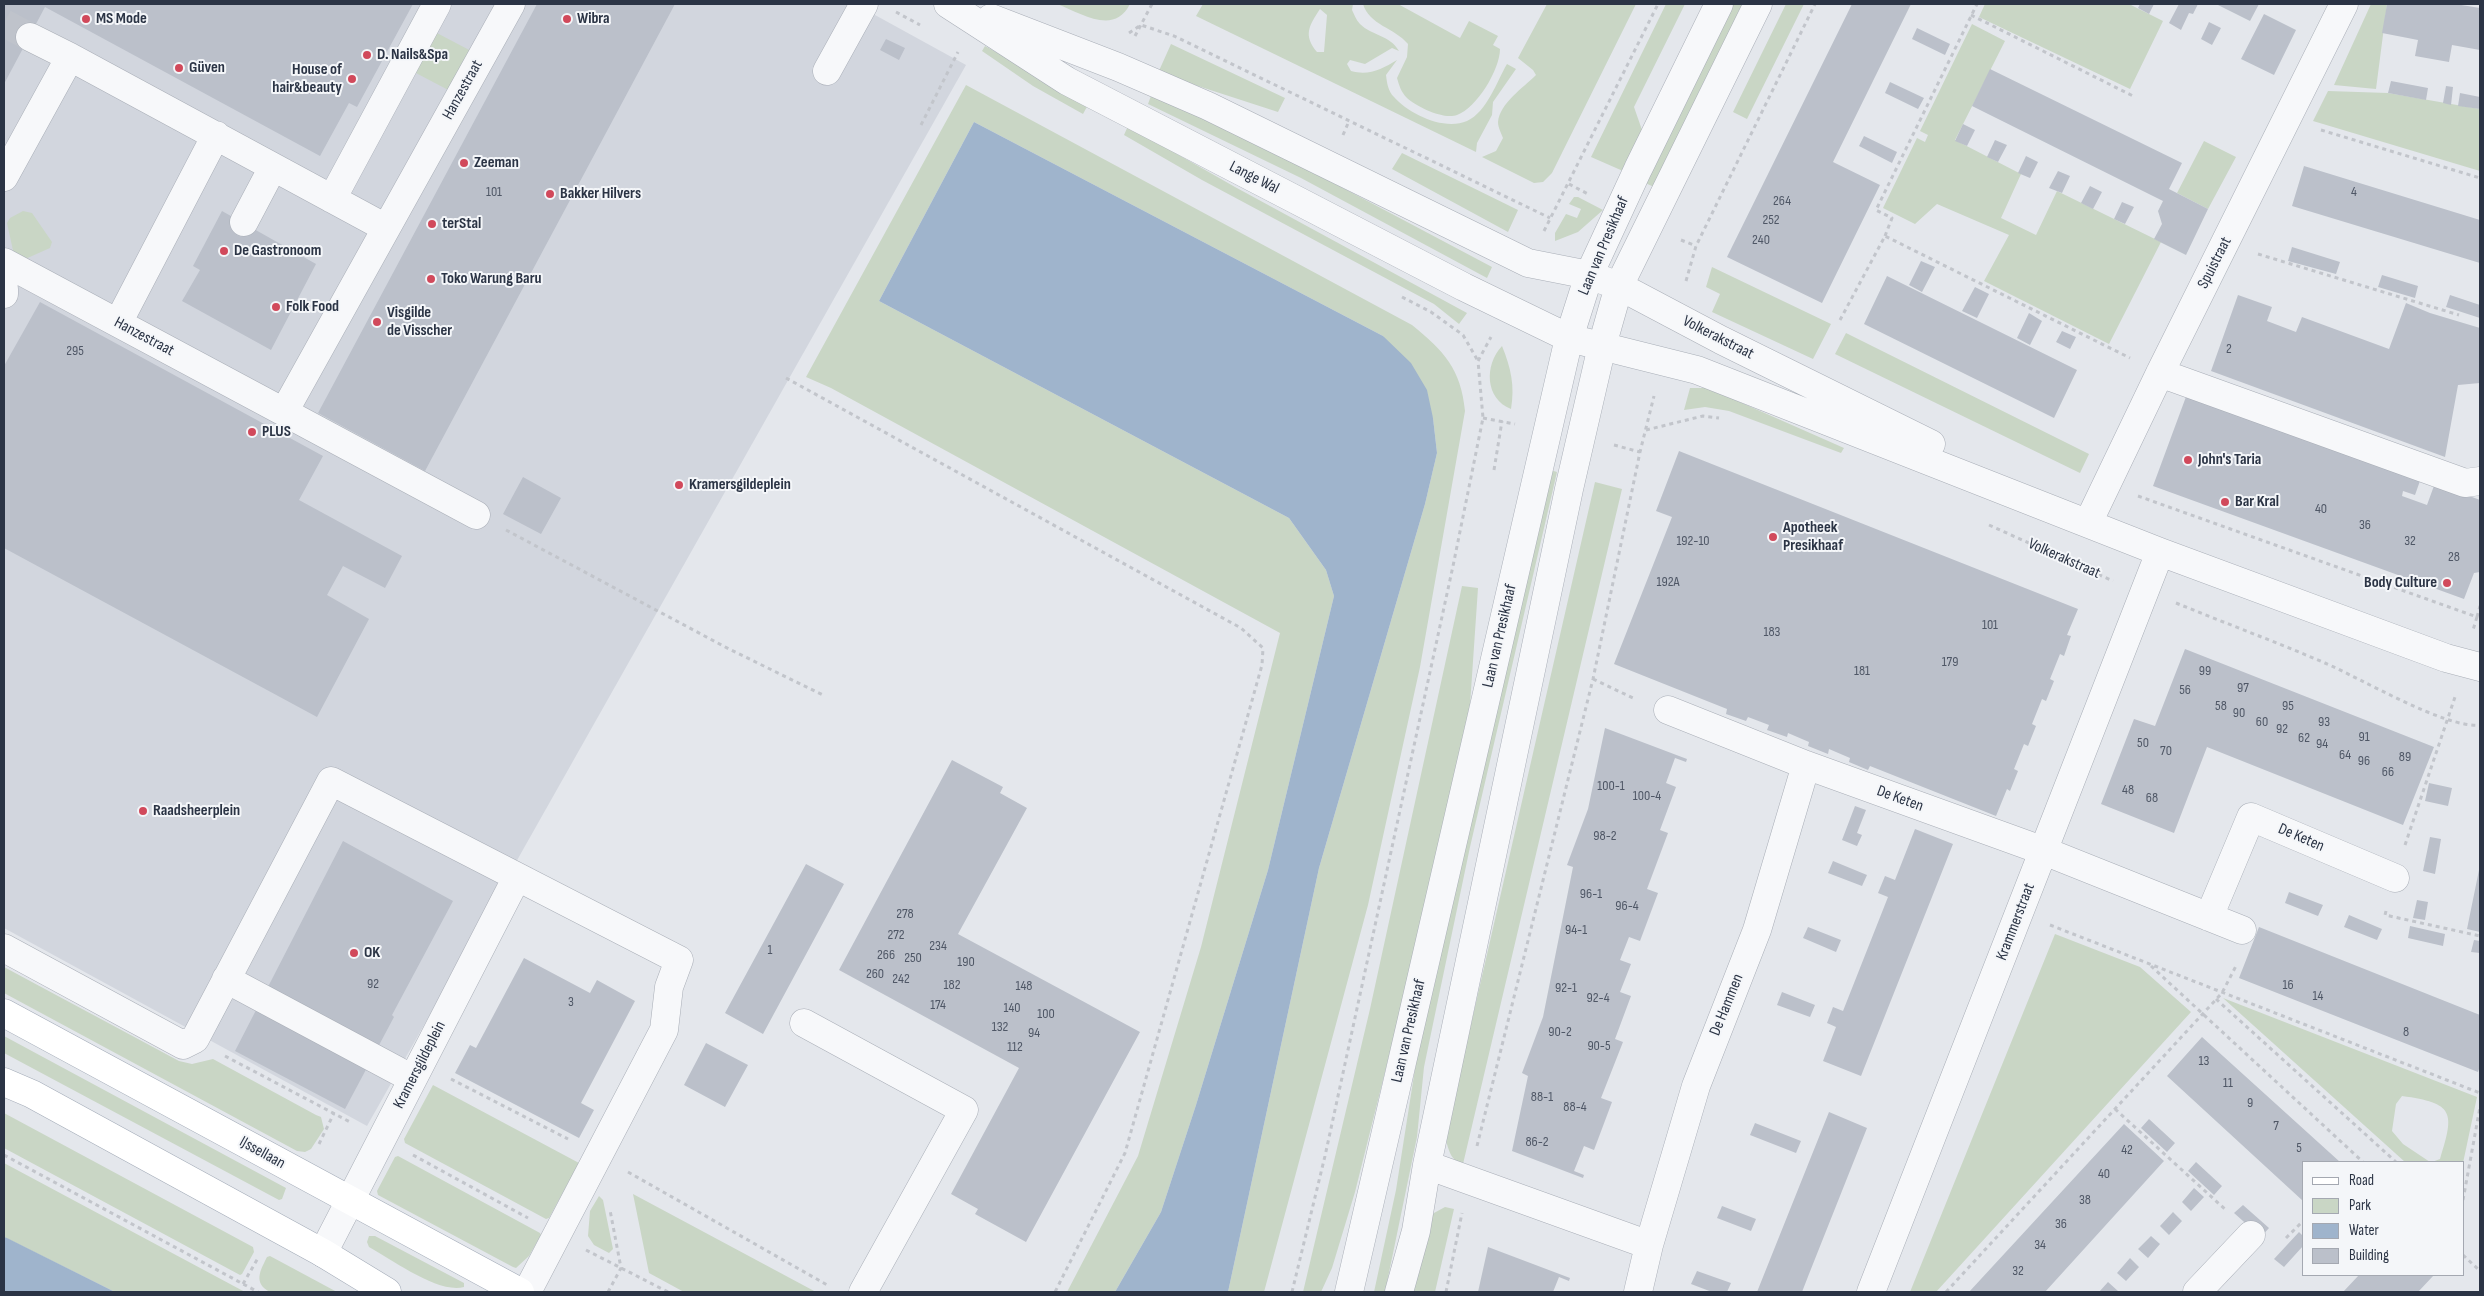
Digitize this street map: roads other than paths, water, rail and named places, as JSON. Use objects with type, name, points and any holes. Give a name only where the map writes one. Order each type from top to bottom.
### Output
[{"type":"main road","name":"IJssellaan","points":[[4,1013],[520,1292]]},
{"type":"main road","points":[[4,1082],[32,1094],[323,1253],[387,1292]]},
{"type":"street","points":[[332,199],[436,4]]},
{"type":"street","name":"Hanzestraat","points":[[284,412],[511,4]]},
{"type":"street","points":[[827,71],[864,4]]},
{"type":"street","name":"Lange Wal","points":[[948,4],[1067,81],[1464,287],[1569,338]]},
{"type":"street","points":[[955,4],[1118,67],[1208,106],[1528,263],[1589,274]]},
{"type":"street","name":"Laan van Presikhaaf","points":[[1349,1292],[1546,430],[1569,338],[1589,274],[1719,4]]},
{"type":"street","name":"Laan van Presikhaaf","points":[[1399,1292],[1416,1231],[1427,1165],[1569,489],[1602,346],[1620,286],[1758,4]]},
{"type":"street","name":"Spuistraat","points":[[2088,523],[2160,373],[2344,4]]},
{"type":"street","points":[[30,37],[70,56],[386,228]]},
{"type":"street","points":[[4,177],[70,56]]},
{"type":"street","points":[[118,322],[216,136]]},
{"type":"street","points":[[244,222],[273,167]]},
{"type":"street","name":"Hanzestraat","points":[[4,262],[476,515]]},
{"type":"street","name":"Volkerakstraat","points":[[1589,274],[1620,286],[1721,340],[2088,523]]},
{"type":"street","points":[[4,288],[4,294]]},
{"type":"street","name":"Volkerakstraat","points":[[1569,338],[1697,370],[2160,552],[2446,658],[2480,667]]},
{"type":"street","points":[[2160,373],[2465,483],[2480,481]]},
{"type":"street","name":"Krammerstraat","points":[[1871,1292],[2146,592],[2160,552]]},
{"type":"street","name":"De Keten","points":[[1668,710],[1806,765],[2044,851],[2242,930]]},
{"type":"street","name":"De Hammen","points":[[1638,1292],[1648,1245],[1696,1086],[1757,930],[1806,765]]},
{"type":"street","points":[[4,948],[183,1045],[195,1040],[330,781],[679,960],[668,987],[664,1030],[527,1292]]},
{"type":"street","name":"De Keten","points":[[2209,916],[2251,817],[2395,878]]},
{"type":"street","name":"Kramersgildeplein","points":[[323,1253],[516,877]]},
{"type":"street","points":[[226,979],[417,1071]]},
{"type":"street","points":[[804,1023],[964,1110],[863,1292]]},
{"type":"street","points":[[1427,1165],[1648,1245]]},
{"type":"street","points":[[2197,1292],[2251,1236]]},
{"type":"water","points":[[974,122],[1383,336],[1411,363],[1427,390],[1433,418],[1437,453],[1425,504],[1319,868],[1228,1292],[1115,1292],[1161,1212],[1196,1105],[1268,870],[1334,596],[1326,570],[1289,518],[879,301]]},
{"type":"water","points":[[4,1237],[7,1238],[115,1292],[4,1292]]},
{"type":"tunnel","points":[[4,23],[30,37]]},
{"type":"place","name":"MS Mode","points":[[86,19]]},
{"type":"place","name":"Wibra","points":[[567,19]]},
{"type":"place","name":"D. Nails&Spa","points":[[367,55]]},
{"type":"place","name":"Güven","points":[[179,68]]},
{"type":"place","name":"House of hair&beauty","points":[[352,79]]},
{"type":"place","name":"Zeeman","points":[[464,163]]},
{"type":"place","name":"Bakker Hilvers","points":[[550,194]]},
{"type":"place","name":"terStal","points":[[432,224]]},
{"type":"place","name":"De Gastronoom","points":[[224,251]]},
{"type":"place","name":"Toko Warung Baru","points":[[431,279]]},
{"type":"place","name":"Folk Food","points":[[276,307]]},
{"type":"place","name":"Visgilde de Visscher","points":[[377,322]]},
{"type":"place","name":"PLUS","points":[[252,432]]},
{"type":"place","name":"John's Taria","points":[[2188,460]]},
{"type":"place","name":"Kramersgildeplein","points":[[679,485]]},
{"type":"place","name":"Bar Kral","points":[[2225,502]]},
{"type":"place","name":"Apotheek Presikhaaf","points":[[1773,537]]},
{"type":"place","name":"Body Culture","points":[[2447,583]]},
{"type":"place","name":"Raadsheerplein","points":[[143,811]]},
{"type":"place","name":"OK","points":[[354,953]]}]
